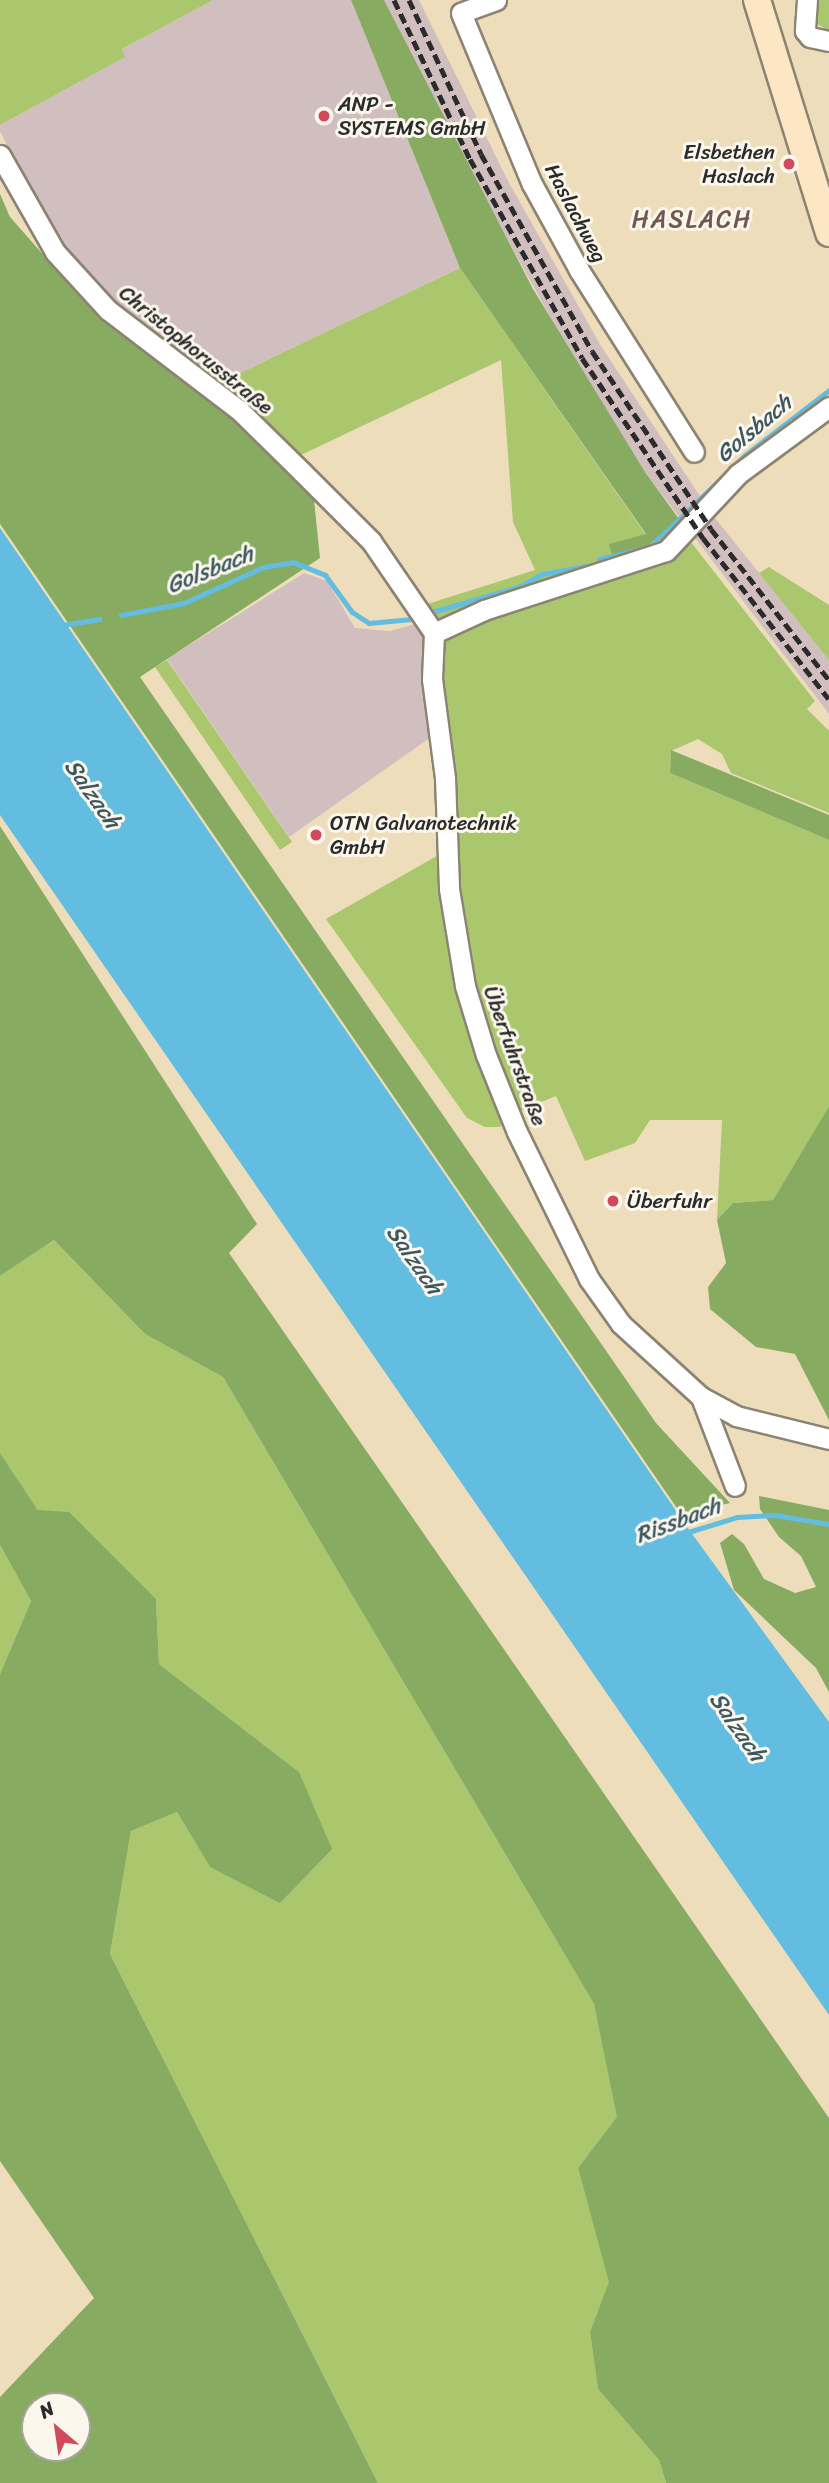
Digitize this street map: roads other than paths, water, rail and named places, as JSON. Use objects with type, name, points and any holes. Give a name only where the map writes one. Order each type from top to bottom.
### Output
[{"type":"main road","points":[[757,0],[829,233]]},
{"type":"street","name":"Haslachweg","points":[[496,0],[461,13],[532,184],[579,270],[694,452]]},
{"type":"street","points":[[807,0],[805,31],[810,37],[829,41]]},
{"type":"street","name":"Christophorusstraße","points":[[0,155],[55,252],[108,310],[239,410],[312,481],[371,541],[434,633]]},
{"type":"street","points":[[434,633],[484,610],[666,551],[738,474],[829,407]]},
{"type":"street","name":"Überfuhrstraße","points":[[434,633],[432,679],[445,778],[449,889],[465,986],[486,1055],[517,1132],[589,1279],[624,1327],[701,1397],[736,1416],[829,1439]]},
{"type":"street","name":"Überfuhrstraße","points":[[701,1397],[735,1486]]},
{"type":"water","name":"Salzach","points":[[0,528],[690,1531],[829,1722],[829,2015],[0,815]]},
{"type":"waterway","name":"Golsbach","points":[[599,559],[650,547],[745,455],[829,390]]},
{"type":"waterway","name":"Golsbach","points":[[121,615],[184,603],[263,567],[293,562],[325,575],[352,612],[369,623],[412,619]]},
{"type":"waterway","name":"Golsbach","points":[[432,612],[521,586],[542,574],[586,566]]},
{"type":"waterway","name":"Golsbach","points":[[62,625],[100,619]]},
{"type":"waterway","name":"Rissbach","points":[[685,1533],[737,1517],[775,1515],[829,1524]]},
{"type":"railway","points":[[394,0],[470,159],[582,358],[703,538],[829,699]]},
{"type":"railway","points":[[409,0],[481,154],[592,351],[711,529],[829,680]]},
{"type":"place","name":"ANP - SYSTEMS GmbH","points":[[324,116]]},
{"type":"place","name":"Elsbethen Haslach","points":[[789,164]]},
{"type":"place","name":"OTN Galvanotechnik GmbH","points":[[316,835]]},
{"type":"place","name":"Überfuhr","points":[[613,1201]]},
{"type":"district","name":"HASLACH","points":[[692,220]]}]
